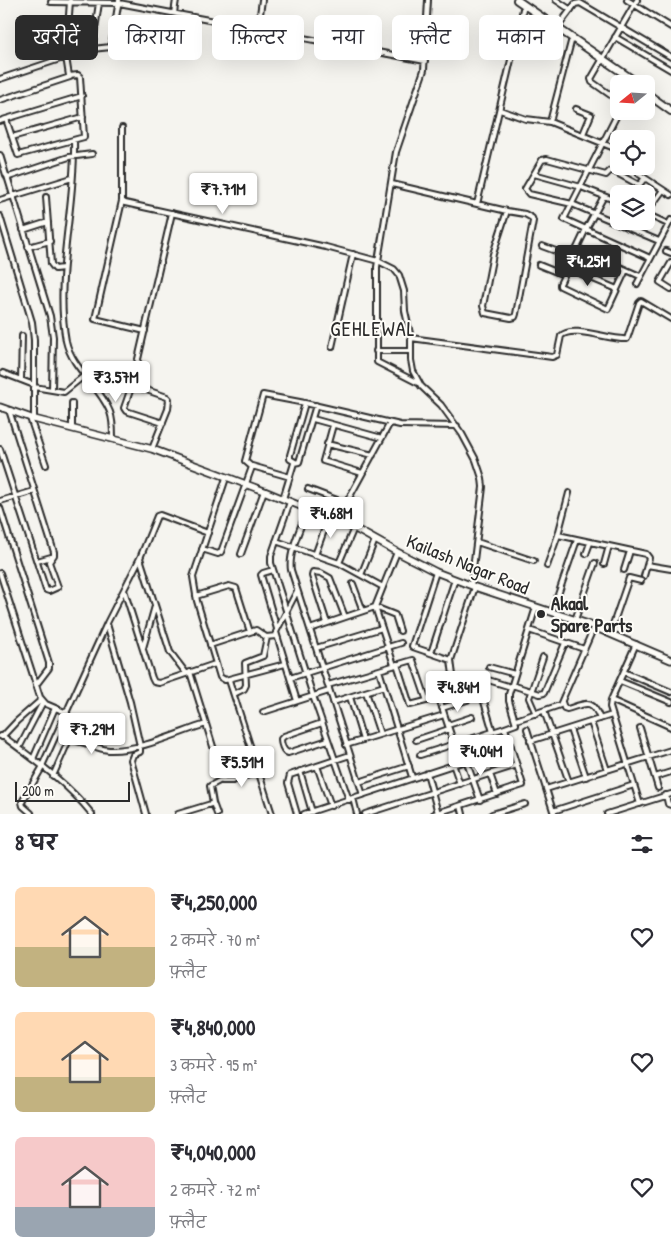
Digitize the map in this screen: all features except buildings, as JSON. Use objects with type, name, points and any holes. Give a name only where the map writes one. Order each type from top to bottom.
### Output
[{"type":"main road","points":[[511,0],[570,42],[625,75]]},
{"type":"main road","points":[[517,0],[538,15]]},
{"type":"main road","points":[[563,32],[620,75]]},
{"type":"main road","points":[[655,95],[671,106]]},
{"type":"main road","points":[[655,99],[671,111]]},
{"type":"street","points":[[174,13],[176,0]]},
{"type":"street","points":[[260,15],[262,0]]},
{"type":"street","points":[[428,0],[424,70],[396,152],[378,261],[376,277],[376,360],[380,364],[420,384],[441,405],[457,426],[474,455],[482,478],[483,487],[473,586],[450,660],[454,683],[438,690],[438,698],[454,744]]},
{"type":"street","points":[[556,0],[571,10]]},
{"type":"street","points":[[627,0],[636,2],[671,27]]},
{"type":"street","points":[[69,15],[70,1]]},
{"type":"street","points":[[51,2],[119,2],[212,20]]},
{"type":"street","points":[[98,49],[109,48],[112,45],[119,2]]},
{"type":"street","points":[[610,95],[591,81],[601,60],[636,2]]},
{"type":"street","points":[[97,15],[99,3]]},
{"type":"street","points":[[563,20],[575,4],[580,3],[671,57]]},
{"type":"street","points":[[477,204],[523,9]]},
{"type":"street","points":[[615,37],[671,70]]},
{"type":"street","points":[[304,38],[425,61]]},
{"type":"street","points":[[550,122],[570,42]]},
{"type":"street","points":[[0,78],[57,60]]},
{"type":"street","points":[[66,60],[68,75],[70,77]]},
{"type":"street","points":[[0,100],[70,77],[80,76],[84,137],[18,155],[6,119]]},
{"type":"street","points":[[0,121],[82,96]]},
{"type":"street","points":[[576,109],[591,115],[583,134]]},
{"type":"street","points":[[500,110],[526,119],[550,122],[610,146]]},
{"type":"street","points":[[12,137],[84,117]]},
{"type":"street","points":[[614,120],[564,219],[650,258]]},
{"type":"street","points":[[122,128],[122,201],[96,318],[145,331]]},
{"type":"street","points":[[74,140],[75,156],[67,245],[63,268],[66,341],[72,358],[100,394],[109,410],[112,418],[113,438]]},
{"type":"street","points":[[7,176],[75,156],[92,154]]},
{"type":"street","points":[[0,155],[50,316],[52,330],[52,390]]},
{"type":"street","points":[[645,178],[639,185],[612,170],[606,175],[544,159],[525,190],[526,193],[572,204],[659,241]]},
{"type":"street","points":[[534,174],[581,187],[610,198]]},
{"type":"street","points":[[640,175],[671,196]]},
{"type":"street","points":[[0,200],[72,178]]},
{"type":"street","points":[[392,184],[525,214],[532,218],[516,314],[515,317],[511,318],[485,313],[483,306],[493,254],[508,211]]},
{"type":"street","points":[[655,201],[663,190]]},
{"type":"street","points":[[604,196],[560,284],[562,288],[606,309],[610,308],[626,270]]},
{"type":"street","points":[[46,197],[52,266],[55,269],[63,268]]},
{"type":"street","points":[[122,201],[353,254],[386,264],[399,275],[404,291],[405,312],[411,338],[412,366],[420,384]]},
{"type":"street","points":[[163,423],[125,410],[124,408],[132,386],[172,213]]},
{"type":"street","points":[[0,216],[32,322],[34,340],[32,418],[46,465]]},
{"type":"street","points":[[637,284],[669,225],[655,218]]},
{"type":"street","points":[[22,230],[48,222]]},
{"type":"street","points":[[28,247],[50,241]]},
{"type":"street","points":[[542,246],[572,257]]},
{"type":"street","points":[[577,248],[640,276]]},
{"type":"street","points":[[332,347],[353,254]]},
{"type":"street","points":[[671,263],[660,282],[671,289]]},
{"type":"street","points":[[539,265],[564,275]]},
{"type":"street","points":[[567,268],[617,289]]},
{"type":"street","points":[[411,338],[552,357],[557,355],[561,336],[568,332],[627,339],[638,303],[641,301],[671,319]]},
{"type":"street","points":[[21,380],[22,336]]},
{"type":"street","points":[[376,350],[411,351]]},
{"type":"street","points":[[3,373],[34,386],[66,391],[85,376]]},
{"type":"street","points":[[132,386],[167,397],[170,402],[152,449]]},
{"type":"street","points":[[290,477],[252,466],[245,461],[263,395],[316,405],[390,423],[412,426],[457,426]]},
{"type":"street","points":[[72,403],[72,428]]},
{"type":"street","points":[[295,462],[290,459],[290,455],[305,403]]},
{"type":"street","points":[[283,498],[295,462],[300,460],[316,405]]},
{"type":"street","name":"Kailash Nagar Road","points":[[0,407],[32,418],[152,449],[283,498],[354,528],[436,572],[594,627],[671,660]]},
{"type":"street","points":[[0,448],[46,590],[56,589],[58,587],[50,562],[54,552],[9,410]]},
{"type":"street","points":[[313,419],[382,438]]},
{"type":"street","points":[[337,520],[390,423]]},
{"type":"street","points":[[333,425],[323,459],[324,462],[362,473]]},
{"type":"street","points":[[328,444],[373,455]]},
{"type":"street","points":[[202,549],[218,554],[221,552],[252,466]]},
{"type":"street","points":[[226,478],[194,578],[196,596],[215,664],[222,680],[230,680],[285,664]]},
{"type":"street","points":[[308,489],[345,503]]},
{"type":"street","points":[[0,501],[34,491]]},
{"type":"street","points":[[241,554],[264,491]]},
{"type":"street","points":[[547,566],[558,535],[569,493]]},
{"type":"street","points":[[290,502],[270,560],[322,723],[356,814]]},
{"type":"street","points":[[0,508],[49,663],[49,668],[36,685]]},
{"type":"street","points":[[308,508],[290,564],[363,795]]},
{"type":"street","points":[[31,813],[23,806],[22,802],[42,766],[107,623],[140,558],[158,515],[208,532]]},
{"type":"street","points":[[315,555],[329,517]]},
{"type":"street","points":[[339,563],[354,528]]},
{"type":"street","points":[[558,535],[648,555],[644,576]]},
{"type":"street","points":[[361,575],[375,540]]},
{"type":"street","points":[[552,612],[577,540]]},
{"type":"street","points":[[276,541],[339,563],[383,587]]},
{"type":"street","points":[[477,542],[534,561]]},
{"type":"street","points":[[586,554],[590,542]]},
{"type":"street","points":[[604,564],[609,546]]},
{"type":"street","points":[[624,570],[630,551]]},
{"type":"street","points":[[397,552],[375,607],[409,704],[412,706],[438,698]]},
{"type":"street","points":[[37,561],[53,556]]},
{"type":"street","points":[[140,558],[170,652],[188,673],[222,774],[222,781]]},
{"type":"street","points":[[575,620],[595,563]]},
{"type":"street","points":[[647,565],[671,569]]},
{"type":"street","points":[[273,570],[261,575],[277,629]]},
{"type":"street","points":[[327,623],[312,576],[313,572],[330,578],[345,617]]},
{"type":"street","points":[[436,572],[412,646],[413,648],[450,660]]},
{"type":"street","points":[[0,573],[42,701],[67,713]]},
{"type":"street","points":[[610,633],[629,578],[641,581]]},
{"type":"street","points":[[432,653],[455,579]]},
{"type":"street","points":[[353,584],[363,611]]},
{"type":"street","points":[[196,596],[233,586],[237,591],[250,632]]},
{"type":"street","points":[[124,590],[154,682],[159,683],[215,664]]},
{"type":"street","points":[[297,591],[277,629],[276,636],[297,701]]},
{"type":"street","points":[[0,596],[7,594]]},
{"type":"street","points":[[143,650],[156,605]]},
{"type":"street","points":[[310,629],[375,607],[395,615],[400,631]]},
{"type":"street","points":[[420,755],[516,724],[509,698],[536,607]]},
{"type":"street","points":[[107,623],[130,702],[140,746],[140,752],[133,755],[131,760],[146,814]]},
{"type":"street","points":[[516,720],[557,707],[562,702],[594,627]]},
{"type":"street","points":[[316,648],[382,628]]},
{"type":"street","points":[[529,630],[584,649]]},
{"type":"street","points":[[210,645],[250,632],[258,631],[268,637],[276,636]]},
{"type":"street","points":[[234,694],[245,687],[247,683],[245,664],[263,656],[268,637]]},
{"type":"street","points":[[290,678],[401,642]]},
{"type":"street","points":[[485,679],[540,694],[544,693],[565,643]]},
{"type":"street","points":[[636,644],[611,700],[610,707],[640,804]]},
{"type":"street","points":[[536,714],[530,700],[543,657]]},
{"type":"street","points":[[328,686],[413,660],[427,701]]},
{"type":"street","points":[[489,667],[516,674]]},
{"type":"street","points":[[379,670],[412,777]]},
{"type":"street","points":[[624,672],[671,692]]},
{"type":"street","points":[[230,680],[272,814]]},
{"type":"street","points":[[620,682],[671,702]]},
{"type":"street","points":[[333,702],[384,686]]},
{"type":"street","points":[[263,712],[329,691]]},
{"type":"street","points":[[366,692],[380,734]]},
{"type":"street","points":[[482,695],[494,732]]},
{"type":"street","points":[[350,697],[363,740]]},
{"type":"street","points":[[442,708],[467,700]]},
{"type":"street","points":[[611,700],[671,727]]},
{"type":"street","points":[[42,701],[1,736],[34,759],[54,776],[92,814]]},
{"type":"street","points":[[19,748],[42,701]]},
{"type":"street","points":[[562,702],[564,708],[567,709],[586,704],[593,706],[596,708],[600,719]]},
{"type":"street","points":[[34,759],[55,708]]},
{"type":"street","points":[[544,711],[569,782]]},
{"type":"street","points":[[346,745],[444,715]]},
{"type":"street","points":[[530,741],[612,715]]},
{"type":"street","points":[[416,740],[472,718]]},
{"type":"street","points":[[591,722],[607,770]]},
{"type":"street","points":[[322,723],[284,736],[281,742],[284,750],[288,753],[328,740]]},
{"type":"street","points":[[54,776],[68,742],[72,740],[106,749],[140,746],[206,724]]},
{"type":"street","points":[[427,773],[436,813],[446,812],[523,785],[505,728]]},
{"type":"street","points":[[570,728],[586,776]]},
{"type":"street","points":[[640,728],[658,788]]},
{"type":"street","points":[[527,729],[554,813],[634,785]]},
{"type":"street","points":[[304,814],[511,746]]},
{"type":"street","points":[[546,790],[671,750]]},
{"type":"street","points":[[298,814],[288,778],[290,775],[350,755]]},
{"type":"street","points":[[466,760],[480,800]]},
{"type":"street","points":[[454,764],[460,784]]},
{"type":"street","points":[[365,814],[517,765]]},
{"type":"street","points":[[317,766],[331,806]]},
{"type":"street","points":[[359,782],[409,766]]},
{"type":"street","points":[[217,814],[210,786],[222,781],[233,781],[259,771]]},
{"type":"street","points":[[300,771],[312,812]]},
{"type":"street","points":[[655,777],[671,772]]},
{"type":"street","points":[[490,774],[497,794]]},
{"type":"street","points":[[607,814],[671,794]]},
{"type":"street","points":[[666,795],[668,804],[671,805]]},
{"type":"street","points":[[178,814],[213,803]]},
{"type":"street","points":[[492,814],[525,804]]},
{"type":"street","points":[[461,806],[463,814]]},
{"type":"place","name":"Akaal Spare Parts","points":[[541,614]]},
{"type":"district","name":"GEHLEWAL","points":[[373,328]]}]
